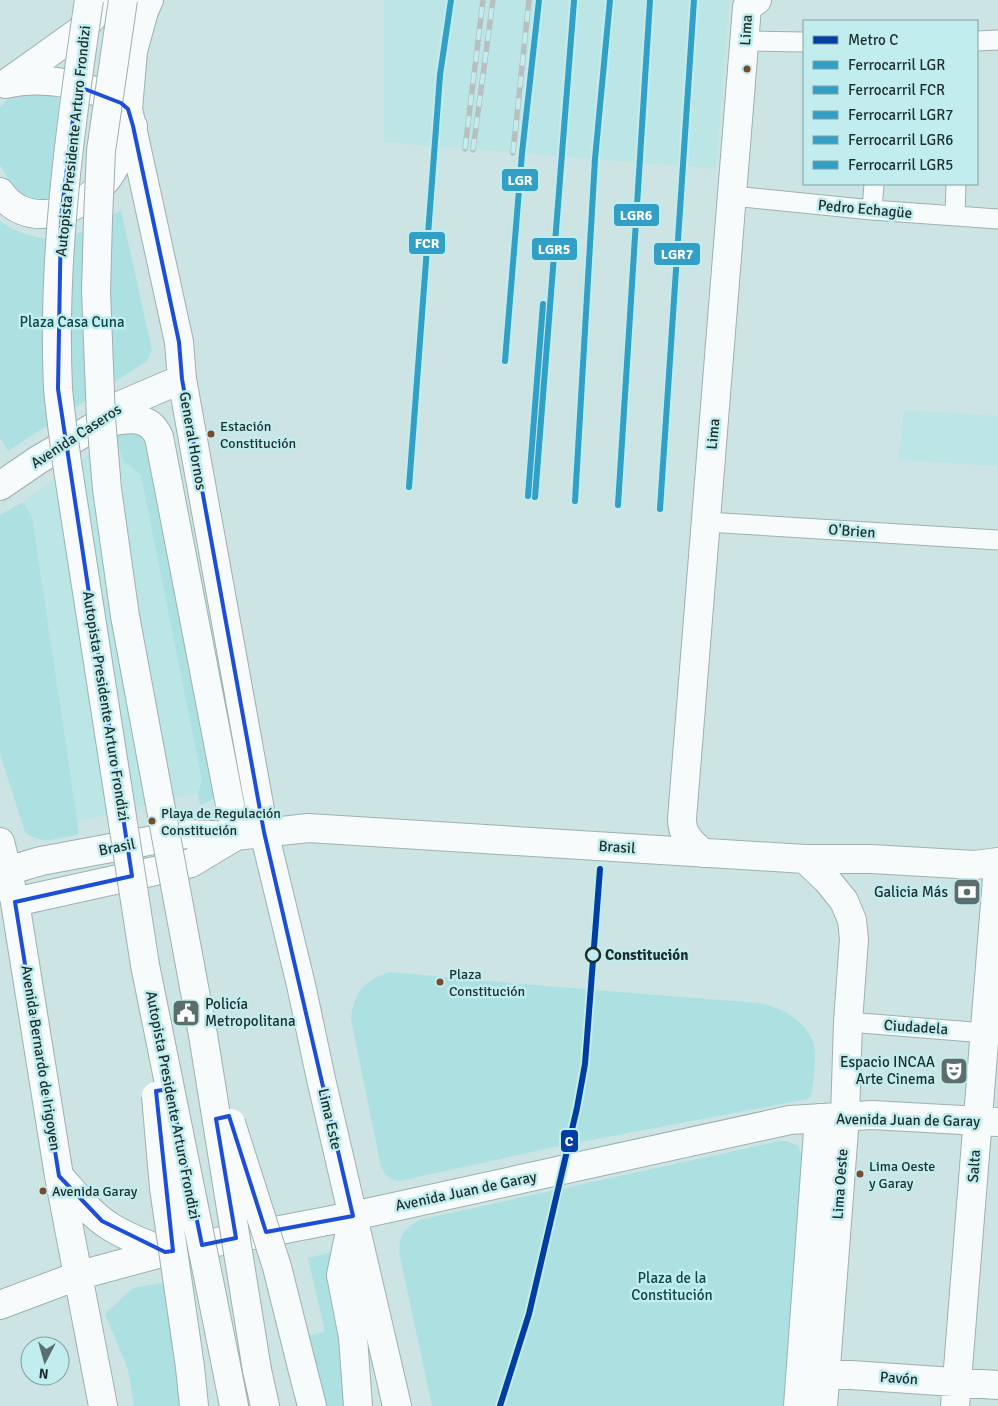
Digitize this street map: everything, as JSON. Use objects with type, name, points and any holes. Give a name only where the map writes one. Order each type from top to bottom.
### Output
[{"type":"main road","name":"Autopista Presidente Arturo Frondizi","points":[[89,0],[61,217],[58,389],[67,463],[145,965],[234,1406]]},
{"type":"main road","points":[[3,86],[80,31],[108,0]]},
{"type":"main road","name":"Autopista Presidente Arturo Frondizi","points":[[123,0],[101,151],[96,291],[101,418],[107,489],[125,616],[203,1035],[257,1370],[265,1406]]},
{"type":"main road","name":"General Hornos","points":[[149,0],[133,51],[130,118],[178,342],[182,379],[264,832]]},
{"type":"main road","name":"Lima","points":[[703,852],[688,839],[682,825],[682,819],[745,41],[751,2]]},
{"type":"main road","points":[[0,192],[5,199],[23,211],[34,214],[52,214],[75,206],[100,187],[114,167],[130,118],[121,103],[97,92],[74,85],[34,80],[3,86]]},
{"type":"main road","name":"Avenida Caseros","points":[[0,486],[38,460],[99,424],[114,408],[182,379]]},
{"type":"main road","points":[[99,424],[123,420],[149,422],[155,427],[159,437],[236,836]]},
{"type":"main road","name":"Brasil","points":[[4,872],[42,861],[186,834],[236,836],[308,828],[805,859],[871,859],[975,865],[998,862]]},
{"type":"main road","name":"Lima Este","points":[[264,832],[398,1406]]},
{"type":"main road","name":"Brasil","points":[[15,902],[191,863],[236,836]]},
{"type":"main road","name":"Avenida Bernardo de Irigoyen","points":[[0,842],[4,872],[15,902],[59,1176],[80,1275],[103,1406]]},
{"type":"main road","name":"Lima Oeste","points":[[798,1406],[813,1372],[832,1117],[848,1022],[854,939],[852,920],[844,901],[827,880],[805,859]]},
{"type":"main road","name":"Salta","points":[[956,1394],[988,1122],[985,1032],[994,975],[998,866]]},
{"type":"main road","points":[[145,965],[164,1188],[194,1406]]},
{"type":"main road","points":[[203,1035],[250,1184],[297,1370],[312,1406]]},
{"type":"main road","name":"Avenida Juan de Garay","points":[[0,1305],[80,1275],[165,1252],[354,1216],[790,1120],[872,1116],[988,1122]]},
{"type":"main road","points":[[59,1176],[102,1221],[120,1233],[165,1252]]},
{"type":"main road","points":[[354,1216],[341,1275],[353,1337],[358,1406]]},
{"type":"main road","points":[[297,1370],[300,1406]]},
{"type":"main road","name":"Lima Oeste","points":[[813,1372],[823,1406]]},
{"type":"main road","name":"Pavón","points":[[813,1372],[956,1394],[998,1385]]},
{"type":"street","points":[[978,41],[998,40]]},
{"type":"street","points":[[745,41],[803,42]]},
{"type":"street","points":[[872,210],[874,185]]},
{"type":"street","points":[[954,216],[956,185]]},
{"type":"street","name":"Pedro Echagüe","points":[[733,196],[872,210],[998,219]]},
{"type":"street","name":"O'Brien","points":[[706,522],[998,540]]},
{"type":"street","name":"Ciudadela","points":[[848,1022],[985,1032]]},
{"type":"highlighted area","points":[[77,86],[121,103],[128,109],[133,126],[179,342],[182,379],[264,832],[353,1216],[266,1232],[229,1116],[216,1119],[236,1238],[202,1245],[170,1089],[156,1091],[173,1251],[165,1252],[102,1221],[59,1176],[15,902],[132,876],[58,389],[61,217]]},
{"type":"shaded area","points":[[384,0],[729,0],[716,169],[384,142]]},
{"type":"shaded area","points":[[904,410],[998,416],[998,466],[898,460]]},
{"type":"shaded area","points":[[115,435],[123,460],[141,475],[202,782],[198,793],[76,822],[32,517],[23,502]]},
{"type":"green space","points":[[27,90],[45,92],[59,99],[49,197],[42,202],[20,193],[0,165],[0,107],[10,97]]},
{"type":"green space","name":"Plaza Casa Cuna","points":[[121,210],[152,350],[147,361],[8,451],[0,438],[0,221],[24,234],[42,238],[60,238],[82,232]]},
{"type":"green space","points":[[131,432],[143,437],[147,443],[217,795],[210,801],[200,805],[198,793],[202,781],[141,475],[123,460],[115,435]]},
{"type":"green space","points":[[23,502],[32,517],[79,834],[51,840],[38,839],[25,832],[0,754],[0,515]]},
{"type":"green space","points":[[391,972],[767,1005],[784,1012],[800,1022],[811,1037],[815,1057],[811,1096],[808,1099],[554,1147],[400,1181],[393,1180],[386,1175],[381,1167],[351,1019],[355,1001],[362,988],[374,978]]},
{"type":"green space","name":"Plaza de la Constitución","points":[[787,1141],[798,1146],[805,1164],[806,1173],[783,1406],[432,1406],[400,1257],[402,1235],[413,1224],[419,1220]]},
{"type":"green space","points":[[329,1253],[336,1264],[354,1406],[318,1406],[302,1337],[325,1332],[308,1258]]},
{"type":"green space","points":[[169,1282],[182,1406],[134,1406],[128,1369],[105,1314],[133,1288]]},
{"type":"railway","points":[[465,149],[483,0]]},
{"type":"railway","points":[[473,150],[493,0]]},
{"type":"railway","points":[[513,153],[529,0]]},
{"type":"metro line","name":"C","points":[[500,1406],[529,1314],[577,1108],[585,1064],[600,869]]},
{"type":"rail line","name":"FCR","points":[[409,487],[440,75],[451,0]]},
{"type":"rail line","name":"LGR","points":[[505,361],[522,153],[539,0]]},
{"type":"rail line","name":"LGR","points":[[575,501],[595,159],[610,0]]},
{"type":"rail line","name":"LGR6","points":[[618,505],[650,0]]},
{"type":"rail line","name":"LGR7","points":[[660,509],[694,0]]},
{"type":"rail line","name":"LGR5","points":[[535,497],[574,1]]},
{"type":"rail line","name":"LGR","points":[[528,496],[543,304]]},
{"type":"place","name":"Estación Constitución","points":[[211,434]]},
{"type":"place","name":"Playa de Regulación Constitución","points":[[152,821]]},
{"type":"place","name":"Galicia Más","points":[[967,892]]},
{"type":"place","name":"Constitución","points":[[593,955]]},
{"type":"place","name":"Plaza Constitución","points":[[440,982]]},
{"type":"place","name":"Policía Metropolitana","points":[[186,1013]]},
{"type":"place","name":"Espacio INCAA Arte Cinema","points":[[954,1071]]},
{"type":"place","name":"Lima Oeste y Garay","points":[[860,1174]]},
{"type":"place","name":"Avenida Garay","points":[[43,1191]]}]
